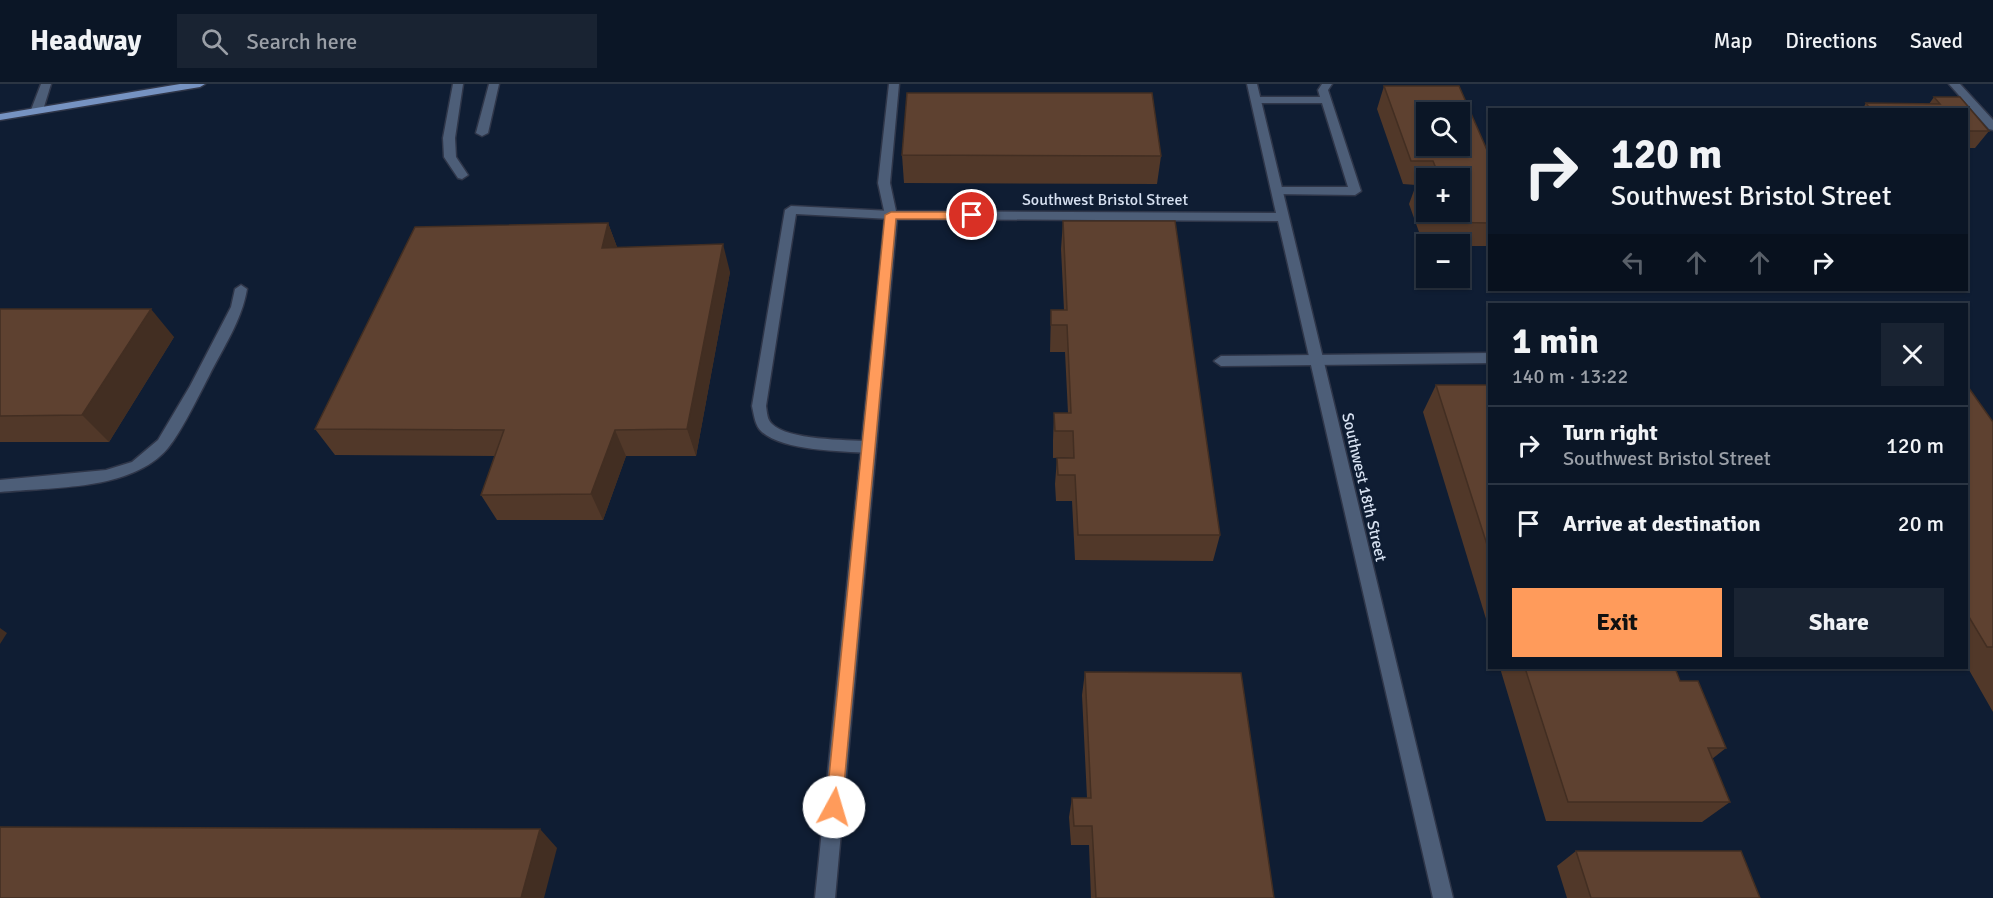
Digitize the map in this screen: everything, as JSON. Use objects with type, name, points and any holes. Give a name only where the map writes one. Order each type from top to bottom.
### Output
[{"type":"main road","points":[[0,117],[200,84]]},
{"type":"street","points":[[37,110],[46,84]]},
{"type":"street","points":[[458,84],[450,157],[462,175]]},
{"type":"street","points":[[482,133],[494,84]]},
{"type":"street","points":[[825,898],[891,215],[884,183],[894,84]]},
{"type":"street","name":"Southwest 18th Street","points":[[1252,84],[1443,898]]},
{"type":"street","points":[[1278,191],[1355,191],[1323,90],[1327,84]]},
{"type":"street","points":[[1954,84],[1993,127]]},
{"type":"street","points":[[1256,100],[1326,100]]},
{"type":"street","name":"Southwest Bristol Street","points":[[868,447],[782,436],[769,430],[762,422],[759,406],[791,210],[891,215],[1283,217]]},
{"type":"street","points":[[0,486],[106,476],[137,466],[163,444],[196,388],[238,307],[241,289]]},
{"type":"street","points":[[1221,361],[1317,358],[1488,358]]},
{"type":"building","points":[[1384,86],[1459,86],[1466,102],[1416,102],[1416,156],[1470,156],[1470,111],[1488,152],[1488,223],[1433,222],[1470,222],[1470,168],[1436,168],[1433,161],[1411,161]]},
{"type":"building","points":[[907,93],[1152,93],[1161,156],[902,155]]},
{"type":"building","points":[[1934,97],[1960,97],[1989,131],[1968,131],[1968,108],[1870,108],[1866,103],[1940,104]]},
{"type":"building","points":[[1063,221],[1175,221],[1220,535],[1078,535],[1075,475],[1058,475],[1057,458],[1074,458],[1073,431],[1055,431],[1054,413],[1071,413],[1067,325],[1051,325],[1051,310],[1067,310]]},
{"type":"building","points":[[608,223],[602,248],[723,244],[687,429],[615,430],[591,494],[481,495],[504,430],[315,429],[415,227]]},
{"type":"building","points":[[0,309],[151,309],[82,415],[0,416]]},
{"type":"building","points":[[1436,385],[1488,385],[1488,548]]},
{"type":"building","points":[[1968,387],[1993,422],[1993,647],[1987,647],[1968,615]]},
{"type":"building","points":[[1525,669],[1675,669],[1680,681],[1698,681],[1726,748],[1708,748],[1730,802],[1568,802]]},
{"type":"building","points":[[1085,672],[1241,673],[1274,898],[1096,898],[1092,826],[1074,826],[1072,798],[1091,798]]},
{"type":"building","points":[[0,827],[540,829],[521,898],[0,898]]},
{"type":"building","points":[[1576,851],[1741,851],[1760,898],[1591,898]]},
{"type":"route","points":[[834,807],[891,215],[972,215]]}]
